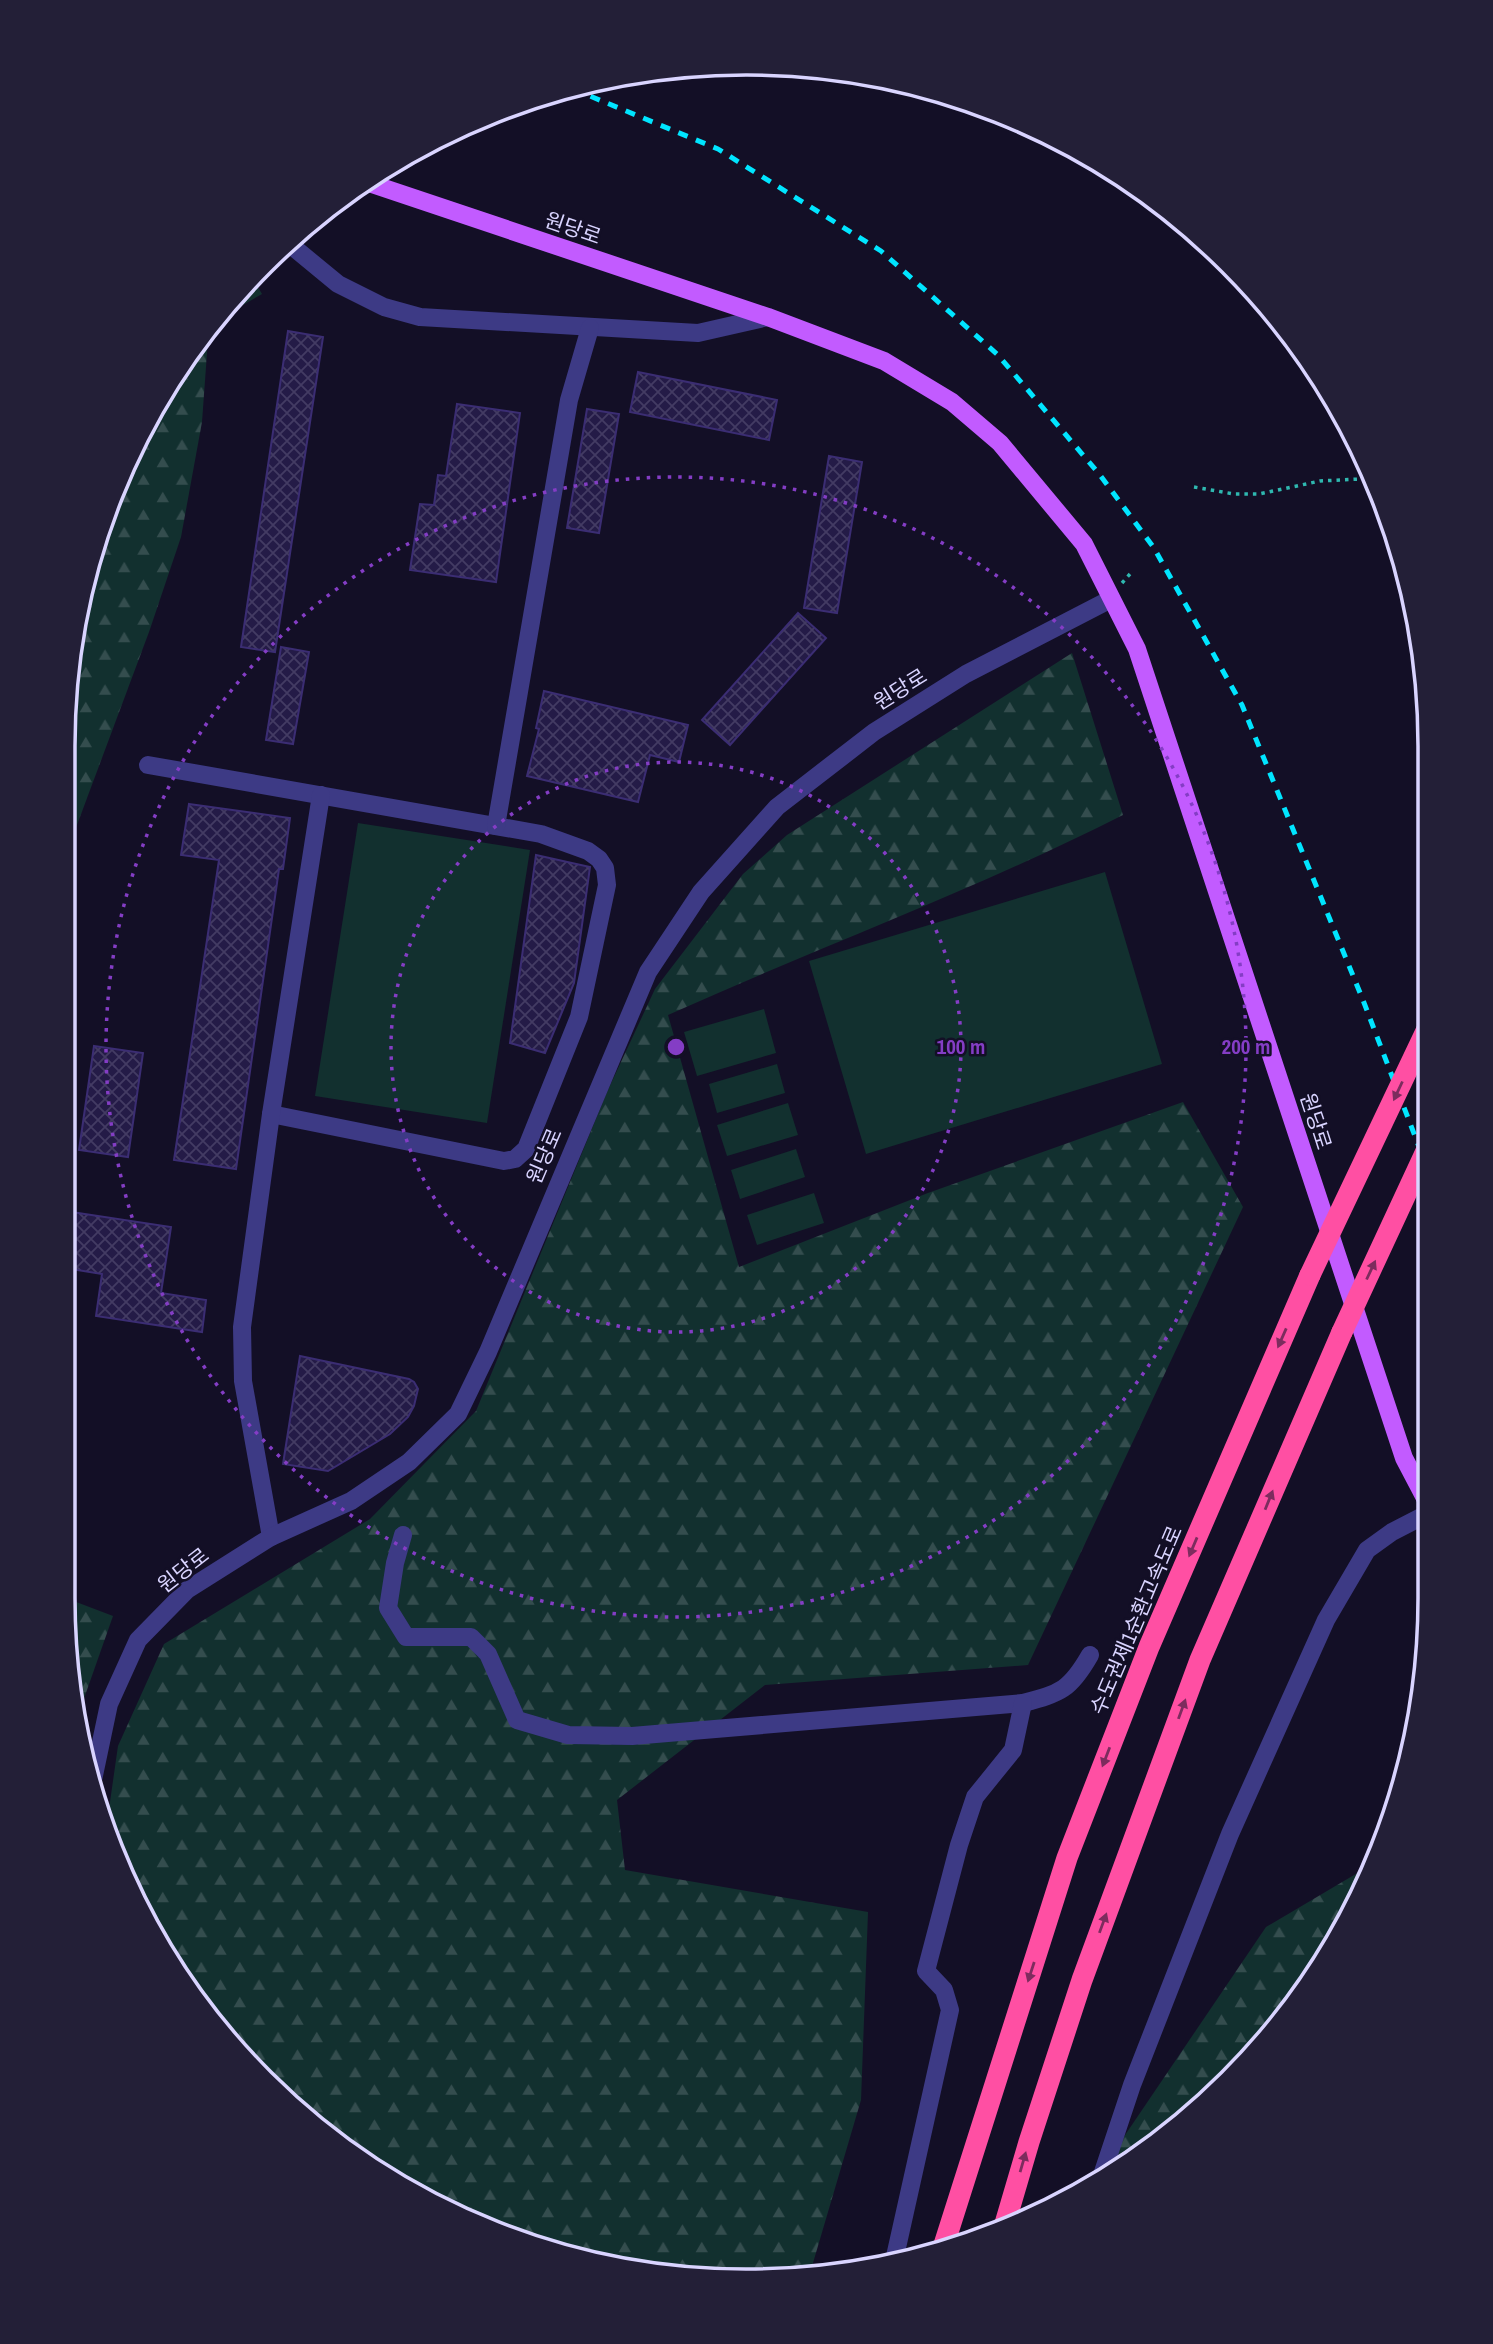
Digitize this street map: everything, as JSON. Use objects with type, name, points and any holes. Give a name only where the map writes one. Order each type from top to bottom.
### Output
[{"type":"highway","name":"수도권제1순환고속도로","points":[[946,2238],[1067,1858],[1149,1647],[1310,1275],[1418,1048]]},
{"type":"highway","points":[[1007,2216],[1028,2142],[1082,1980],[1200,1660],[1342,1332],[1418,1168]]},
{"type":"main road","name":"원당로","points":[[377,186],[768,317],[884,361],[951,402],[1000,443],[1084,544],[1137,649],[1404,1458],[1418,1485]]},
{"type":"lane","points":[[296,250],[338,284],[384,307],[420,317],[698,333],[768,317]]},
{"type":"lane","points":[[496,826],[569,400],[590,328]]},
{"type":"lane","name":"원당로","points":[[96,1764],[108,1704],[138,1640],[187,1590],[271,1537],[352,1501],[409,1462],[458,1414],[488,1352],[648,972],[701,892],[777,807],[874,732],[966,674],[1111,599]]},
{"type":"lane","points":[[148,765],[541,834],[588,851],[599,859],[605,868],[607,885],[579,1017],[526,1149],[515,1158],[504,1161],[271,1114]]},
{"type":"lane","points":[[271,1537],[243,1381],[242,1327],[271,1114],[321,795]]},
{"type":"lane","points":[[1106,2164],[1132,2085],[1225,1846],[1326,1620],[1367,1550],[1392,1531],[1418,1518]]},
{"type":"lane","points":[[403,1535],[388,1608],[406,1637],[471,1637],[488,1654],[517,1720],[568,1734],[632,1736],[1023,1703],[1064,1690],[1080,1674],[1090,1655]]},
{"type":"lane","points":[[896,2252],[950,2010],[944,1990],[926,1972],[959,1845],[975,1797],[1013,1750],[1023,1703]]},
{"type":"path","points":[[1195,487],[1234,494],[1259,494],[1320,481],[1362,478]]},
{"type":"green space","points":[[258,287],[262,294],[240,307]]},
{"type":"green space","points":[[207,347],[202,422],[181,537],[149,632],[75,830],[77,703],[81,659],[98,573],[126,490],[144,450],[165,411]]},
{"type":"green space","points":[[1072,653],[1123,815],[1011,868],[668,1015],[739,1267],[928,1193],[1183,1102],[1243,1207],[1028,1665],[765,1685],[617,1800],[625,1870],[868,1912],[861,2100],[812,2265],[746,2269],[659,2263],[616,2256],[531,2233],[450,2200],[374,2156],[338,2130],[272,2072],[242,2040],[188,1970],[144,1894],[109,1807],[118,1746],[164,1644],[370,1519],[476,1411],[607,1092],[655,989],[743,874],[787,835]]},
{"type":"green space","points":[[358,823],[530,850],[487,1123],[315,1096]]},
{"type":"green space","points":[[1105,872],[1162,1064],[866,1154],[809,961]]},
{"type":"green space","points":[[764,1009],[776,1053],[697,1076],[684,1032]]},
{"type":"green space","points":[[777,1064],[785,1093],[717,1113],[709,1084]]},
{"type":"green space","points":[[788,1103],[798,1135],[727,1156],[717,1125]]},
{"type":"green space","points":[[796,1149],[805,1177],[740,1199],[731,1170]]},
{"type":"green space","points":[[814,1193],[824,1223],[757,1245],[747,1215]]},
{"type":"green space","points":[[75,1602],[113,1616],[83,1700]]},
{"type":"green space","points":[[1359,1872],[1328,1933],[1305,1970],[1251,2040],[1189,2102],[1108,2163],[1119,2144],[1266,1927]]},
{"type":"building","points":[[288,331],[323,337],[275,652],[241,647]]},
{"type":"building","points":[[638,372],[777,400],[769,440],[630,412]]},
{"type":"building","points":[[457,404],[520,413],[496,582],[410,570],[420,504],[434,505],[438,475],[446,476]]},
{"type":"building","points":[[587,409],[619,414],[599,533],[567,528]]},
{"type":"building","points":[[829,456],[862,462],[837,613],[804,608]]},
{"type":"building","points":[[798,613],[826,638],[730,745],[702,720]]},
{"type":"building","points":[[281,647],[309,652],[293,744],[266,740]]},
{"type":"building","points":[[544,691],[688,725],[679,762],[650,755],[638,802],[527,776],[539,729],[536,728]]},
{"type":"building","points":[[189,804],[290,818],[283,869],[279,869],[236,1169],[174,1160],[219,860],[181,855]]},
{"type":"building","points":[[536,855],[590,867],[574,983],[545,1053],[510,1043]]},
{"type":"building","points":[[94,1046],[143,1053],[128,1157],[79,1150]]},
{"type":"building","points":[[75,1213],[171,1227],[161,1293],[206,1300],[202,1332],[96,1316],[102,1274],[75,1270]]},
{"type":"building","points":[[300,1356],[409,1379],[418,1389],[414,1406],[408,1417],[390,1434],[328,1471],[283,1464]]},
{"type":"railway","points":[[587,95],[718,149],[881,251],[998,355],[1100,475],[1154,548],[1242,705],[1363,1000],[1418,1144]]}]
